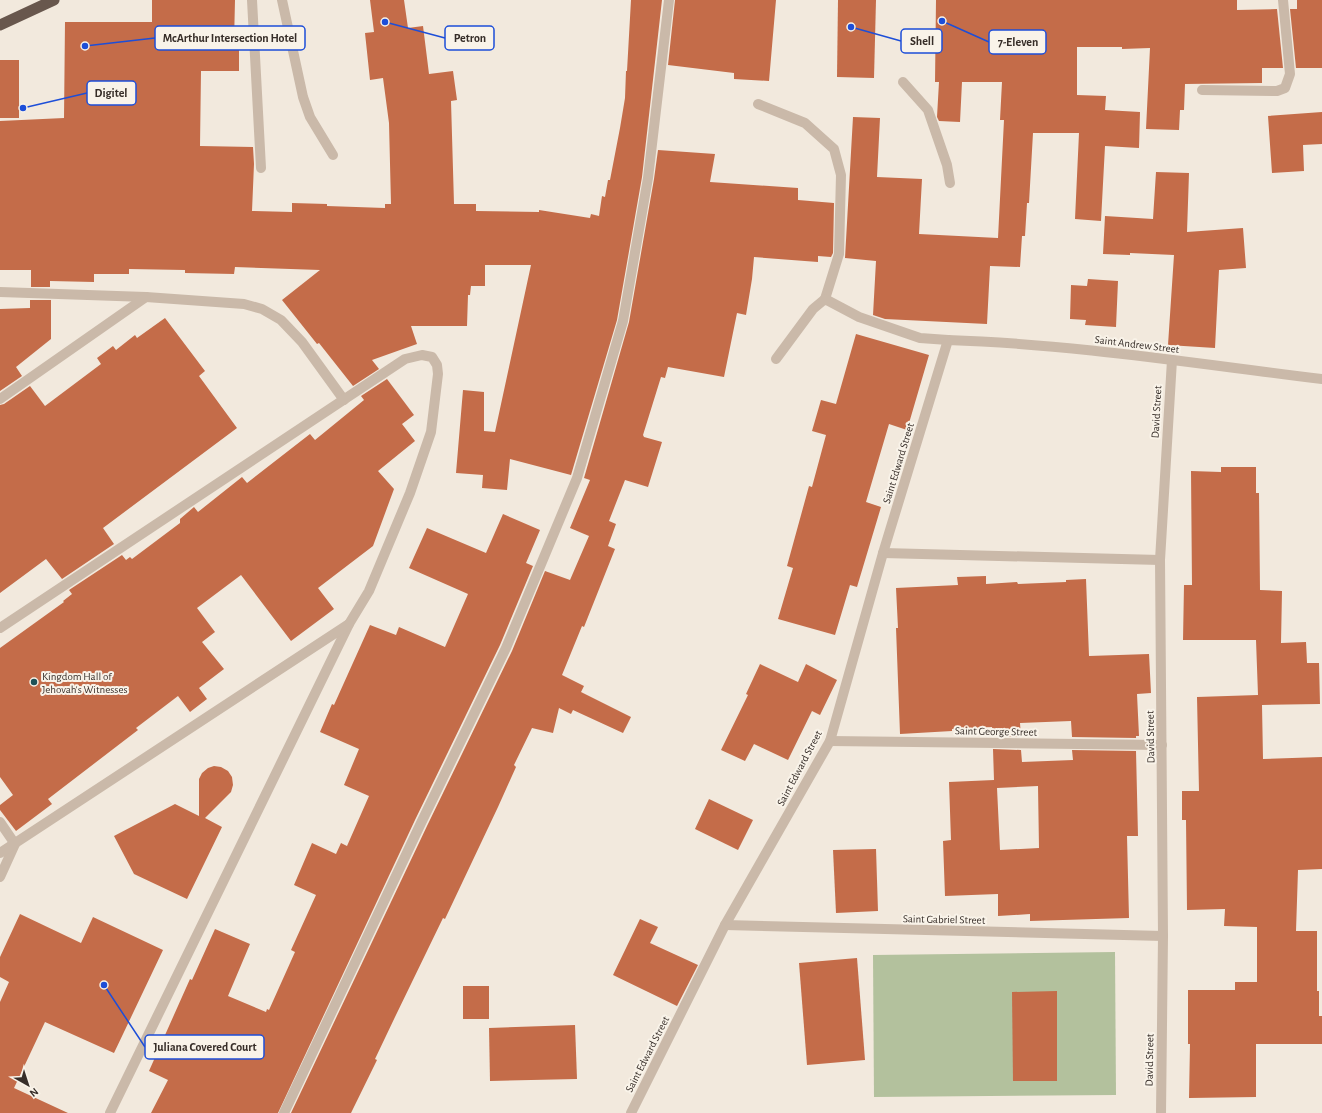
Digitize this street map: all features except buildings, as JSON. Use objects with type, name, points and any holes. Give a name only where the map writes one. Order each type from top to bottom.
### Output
[{"type":"highway","points":[[0,25],[54,0]]},
{"type":"street","points":[[252,0],[261,168]]},
{"type":"street","points":[[282,0],[303,97],[310,117],[333,155]]},
{"type":"street","points":[[284,1113],[420,823],[506,648],[577,478],[623,321],[648,178],[669,0]]},
{"type":"street","points":[[1202,90],[1277,91],[1285,88],[1290,74],[1283,0]]},
{"type":"street","points":[[903,82],[928,110],[947,165],[950,183]]},
{"type":"street","points":[[758,104],[805,123],[834,149],[841,175],[839,254],[825,300],[813,309],[776,359]]},
{"type":"street","points":[[0,292],[146,296],[244,304],[262,309],[281,320],[302,342],[344,400]]},
{"type":"street","points":[[0,399],[146,296]]},
{"type":"street","name":"Saint Andrew Street","points":[[825,300],[859,317],[920,338],[1060,347],[1322,379]]},
{"type":"street","name":"Saint Edward Street","points":[[631,1113],[725,925],[830,741],[883,553],[948,340]]},
{"type":"street","points":[[0,628],[405,360],[422,355],[432,357],[437,365],[438,374],[431,432],[410,493],[369,591],[349,624],[110,1113]]},
{"type":"street","name":"David Street","points":[[1160,1113],[1163,936],[1160,560],[1172,360]]},
{"type":"street","points":[[883,553],[1160,560]]},
{"type":"street","points":[[0,853],[349,624]]},
{"type":"street","name":"Saint George Street","points":[[830,741],[1162,745]]},
{"type":"street","points":[[0,822],[15,844]]},
{"type":"street","points":[[0,877],[15,844]]},
{"type":"street","name":"Saint Gabriel Street","points":[[725,925],[1163,936]]},
{"type":"green space","points":[[1115,952],[1116,1095],[874,1097],[873,955]]},
{"type":"place","name":"7-Eleven","points":[[942,21]]},
{"type":"place","name":"Petron","points":[[385,22]]},
{"type":"place","name":"Shell","points":[[851,27]]},
{"type":"place","name":"McArthur Intersection Hotel","points":[[85,46]]},
{"type":"place","name":"Digitel","points":[[23,108]]},
{"type":"place","name":"Kingdom Hall of Jehovah's Witnesses","points":[[34,682]]},
{"type":"place","name":"Juliana Covered Court","points":[[104,985]]}]
